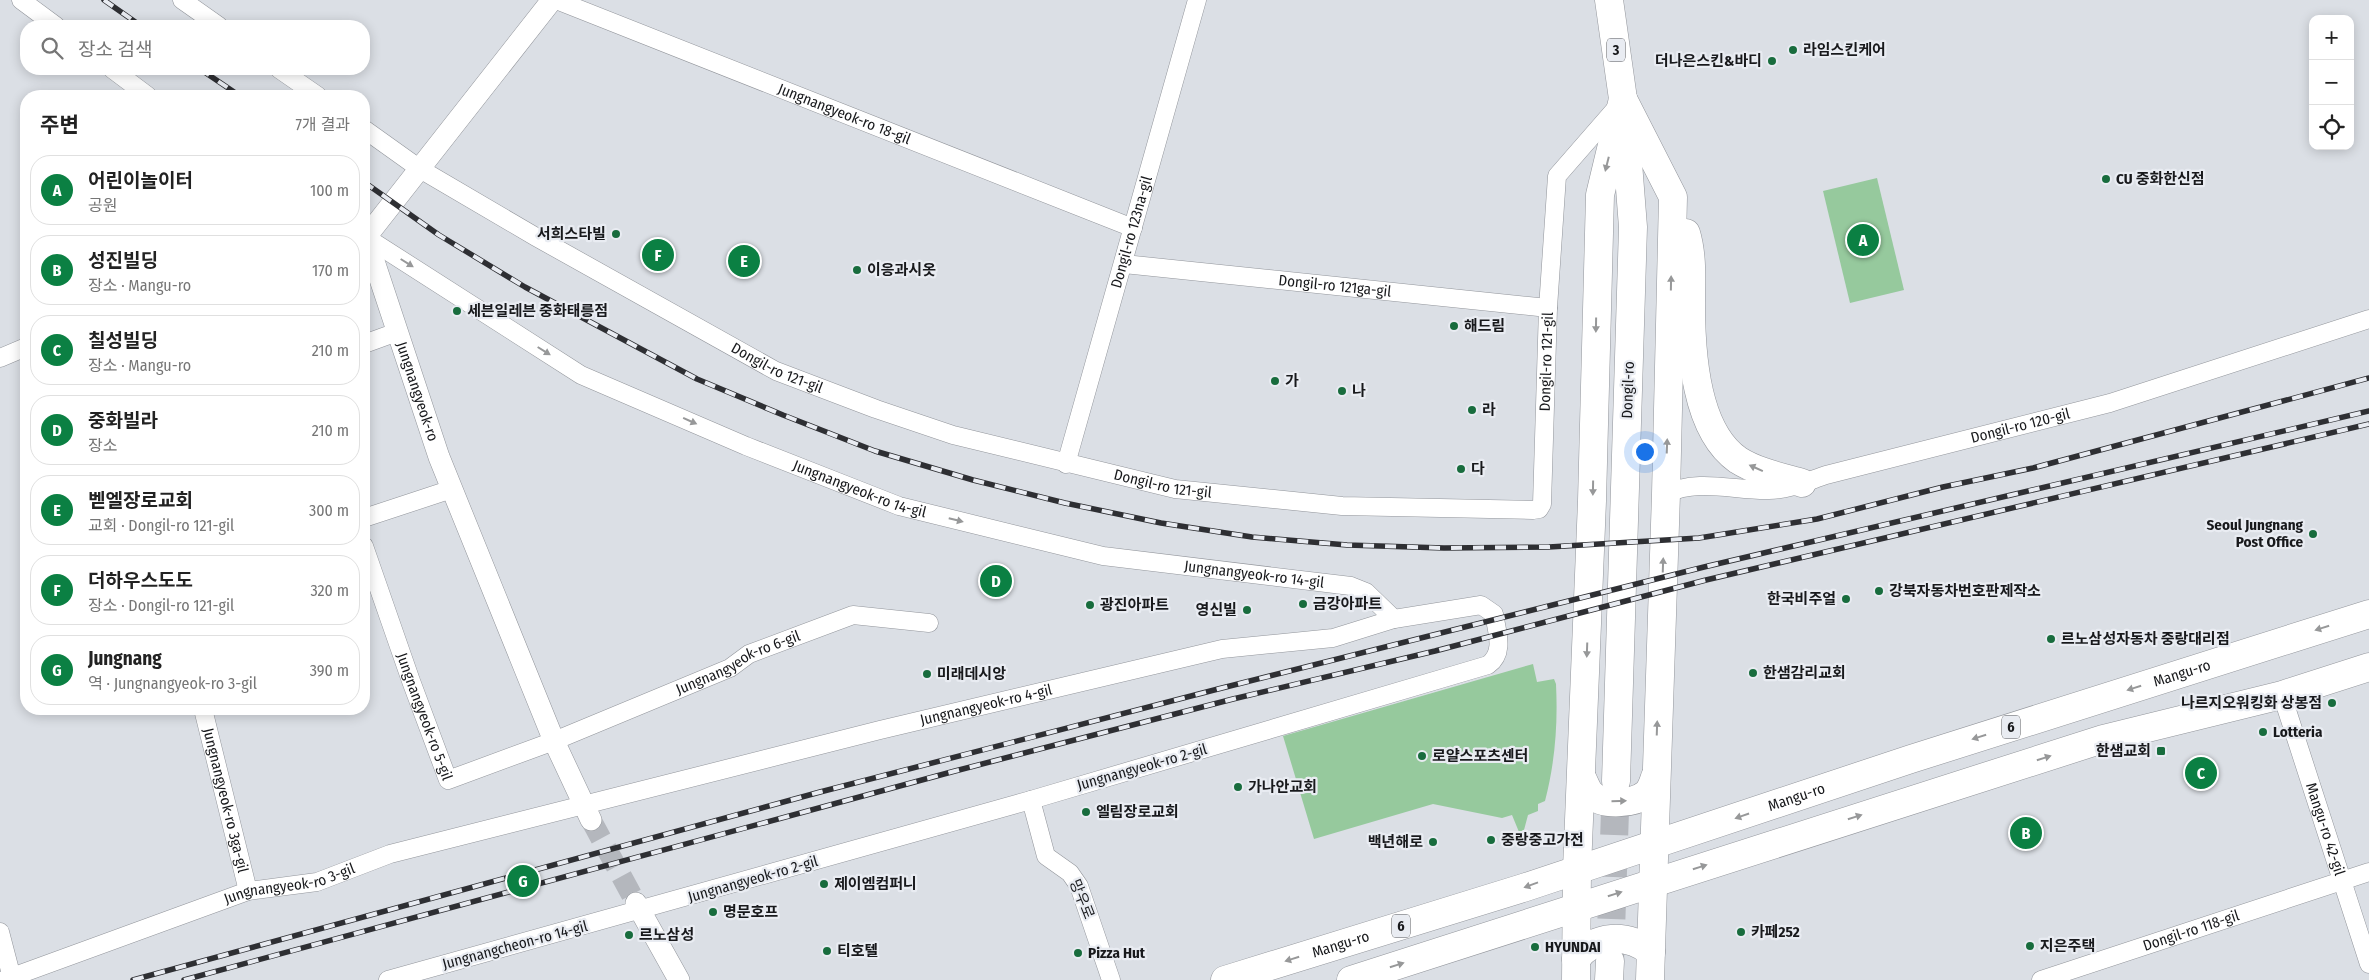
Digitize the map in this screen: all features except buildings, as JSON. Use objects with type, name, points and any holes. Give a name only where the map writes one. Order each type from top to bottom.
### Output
[{"type":"main road","name":"Dongil-ro","points":[[1609,0],[1623,99],[1631,190],[1633,277],[1616,781]]},
{"type":"main road","points":[[1623,99],[1673,197],[1689,242],[1691,347],[1702,402],[1715,433],[1724,447],[1739,460],[1765,472],[1802,483]]},
{"type":"main road","points":[[1576,969],[1577,869],[1592,501],[1600,195],[1623,99]]},
{"type":"main road","points":[[1650,980],[1655,843],[1655,777],[1666,494],[1673,197]]},
{"type":"main road","name":"Mangu-ro","points":[[1225,980],[1523,888],[1911,759],[2369,614]]},
{"type":"main road","points":[[1576,906],[2103,739],[2282,695],[2369,667]]},
{"type":"main road","points":[[1582,778],[1591,794],[1603,801],[1612,802],[1628,801],[1641,797],[1650,789],[1655,777]]},
{"type":"main road","name":"6","points":[[1363,978],[1576,906]]},
{"type":"main road","points":[[1576,969],[1584,949],[1605,939],[1632,941],[1651,952]]},
{"type":"street","points":[[21,0],[48,20]]},
{"type":"street","points":[[182,0],[210,20]]},
{"type":"street","points":[[370,230],[552,0]]},
{"type":"street","name":"Jungnangyeok-ro 18-gil","points":[[556,0],[1133,228]]},
{"type":"street","name":"Dongil-ro 123na-gil","points":[[1066,464],[1197,0]]},
{"type":"street","points":[[120,75],[140,90]]},
{"type":"street","points":[[288,75],[309,90]]},
{"type":"street","name":"Dongil-ro 121-gil","points":[[370,133],[420,169],[536,238],[776,372],[876,410],[953,435],[1174,489],[1342,506],[1539,509],[1542,504],[1548,308],[1557,176],[1623,99]]},
{"type":"street","name":"Jungnangyeok-ro 14-gil","points":[[370,239],[582,375],[746,446],[899,506],[1102,556],[1352,586],[1366,592],[1394,619]]},
{"type":"street","name":"Jungnangyeok-ro","points":[[370,251],[396,332],[452,489],[554,741],[587,813]]},
{"type":"street","name":"Dongil-ro 121ga-gil","points":[[1124,264],[1548,308]]},
{"type":"street","name":"Dongil-ro 120-gil","points":[[1666,494],[1686,486],[1769,490],[1802,483],[1826,475],[2110,403],[2369,320]]},
{"type":"street","points":[[370,342],[396,332]]},
{"type":"street","points":[[0,358],[20,350]]},
{"type":"street","points":[[370,516],[452,489]]},
{"type":"street","name":"Jungnangyeok-ro 5-gil","points":[[370,564],[410,681],[448,780],[554,741]]},
{"type":"street","name":"Jungnangyeok-ro 2-gil","points":[[639,907],[1031,800],[1488,665],[1493,661],[1499,650],[1494,614],[1481,605],[1394,619]]},
{"type":"street","name":"Jungnangyeok-ro 6-gil","points":[[554,741],[730,668],[749,654],[853,615],[928,623]]},
{"type":"street","name":"Jungnangyeok-ro 4-gil","points":[[587,813],[880,730],[1222,649],[1338,637],[1394,619]]},
{"type":"street","name":"Mangu-ro 42-gil","points":[[2282,695],[2369,964]]},
{"type":"street","name":"Jungnangyeok-ro 3ga-gil","points":[[204,715],[248,891]]},
{"type":"street","name":"망우로","points":[[1031,800],[1046,856],[1070,873],[1079,886],[1111,980]]},
{"type":"street","name":"Jungnangyeok-ro 3-gil","points":[[8,979],[248,891],[317,882],[390,854],[587,813]]},
{"type":"street","name":"Dongil-ro 118-gil","points":[[2041,980],[2369,872]]},
{"type":"street","points":[[639,907],[679,980]]},
{"type":"street","name":"Jungnangcheon-ro 14-gil","points":[[388,980],[639,907]]},
{"type":"street","points":[[0,932],[8,979]]},
{"type":"green space","points":[[1877,178],[1904,290],[1850,303],[1823,191]]},
{"type":"green space","name":"로얄스포츠센터","points":[[1533,664],[1537,682],[1554,679],[1556,684],[1557,714],[1553,758],[1545,801],[1538,804],[1538,811],[1528,815],[1524,830],[1519,832],[1512,815],[1502,818],[1433,804],[1314,839],[1283,736]]},
{"type":"tunnel","points":[[1610,961],[1616,781]]},
{"type":"tunnel","points":[[591,820],[636,903]]},
{"type":"railway","points":[[104,0],[132,20]]},
{"type":"railway","points":[[209,75],[231,90]]},
{"type":"railway","points":[[370,186],[439,235],[525,287],[697,379],[783,415],[875,451],[973,480],[1065,503],[1161,523],[1252,537],[1347,545],[1444,548],[1549,547],[1699,538],[1817,519],[1943,487],[2033,468],[2369,378]]},
{"type":"railway","points":[[133,980],[820,792],[1218,689],[1704,567],[2369,411]]},
{"type":"railway","points":[[184,980],[955,771],[1233,699],[1435,651],[1706,580],[2369,424]]},
{"type":"place","name":"라임스킨케어","points":[[1793,50]]},
{"type":"place","name":"더나은스킨&바디","points":[[1772,61]]},
{"type":"place","name":"CU 중화한신점","points":[[2106,179]]},
{"type":"place","name":"서희스타빌","points":[[616,234]]},
{"type":"place","name":"어린이놀이터","points":[[1863,240]]},
{"type":"place","name":"더하우스도도","points":[[658,255]]},
{"type":"place","name":"벧엘장로교회","points":[[744,261]]},
{"type":"place","name":"이응과시옷","points":[[857,270]]},
{"type":"place","name":"세븐일레븐 중화태릉점","points":[[457,311]]},
{"type":"place","name":"해드림","points":[[1454,326]]},
{"type":"place","name":"가","points":[[1275,381]]},
{"type":"place","name":"나","points":[[1342,391]]},
{"type":"place","name":"라","points":[[1472,410]]},
{"type":"place","name":"다","points":[[1461,469]]},
{"type":"place","name":"Seoul Jungnang Post Office","points":[[2313,534]]},
{"type":"place","name":"중화빌라","points":[[996,581]]},
{"type":"place","name":"강북자동차번호판제작소","points":[[1879,591]]},
{"type":"place","name":"한국비주얼","points":[[1846,599]]},
{"type":"place","name":"금강아파트","points":[[1303,604]]},
{"type":"place","name":"광진아파트","points":[[1090,605]]},
{"type":"place","name":"영신빌","points":[[1247,610]]},
{"type":"place","name":"르노삼성자동차 중랑대리점","points":[[2051,639]]},
{"type":"place","name":"한샘감리교회","points":[[1753,673]]},
{"type":"place","name":"미래데시앙","points":[[927,674]]},
{"type":"place","name":"나르지오워킹화 상봉점","points":[[2332,703]]},
{"type":"place","name":"Lotteria","points":[[2263,732]]},
{"type":"place","name":"한샘교회","points":[[2161,751]]},
{"type":"place","name":"로얄스포츠센터","points":[[1422,756]]},
{"type":"place","name":"칠성빌딩","points":[[2201,773]]},
{"type":"place","name":"가나안교회","points":[[1238,787]]},
{"type":"place","name":"엘림장로교회","points":[[1086,812]]},
{"type":"place","name":"성진빌딩","points":[[2026,833]]},
{"type":"place","name":"중랑중고가전","points":[[1491,840]]},
{"type":"place","name":"백년해로","points":[[1433,842]]},
{"type":"place","name":"Jungnang","points":[[523,881]]},
{"type":"place","name":"제이엠컴퍼니","points":[[824,884]]},
{"type":"place","name":"명문호프","points":[[713,912]]},
{"type":"place","name":"카페252","points":[[1741,932]]},
{"type":"place","name":"르노삼성","points":[[629,935]]},
{"type":"place","name":"지은주택","points":[[2030,946]]},
{"type":"place","name":"HYUNDAI","points":[[1535,947]]},
{"type":"place","name":"티호텔","points":[[827,951]]},
{"type":"place","name":"Pizza Hut","points":[[1078,953]]}]
